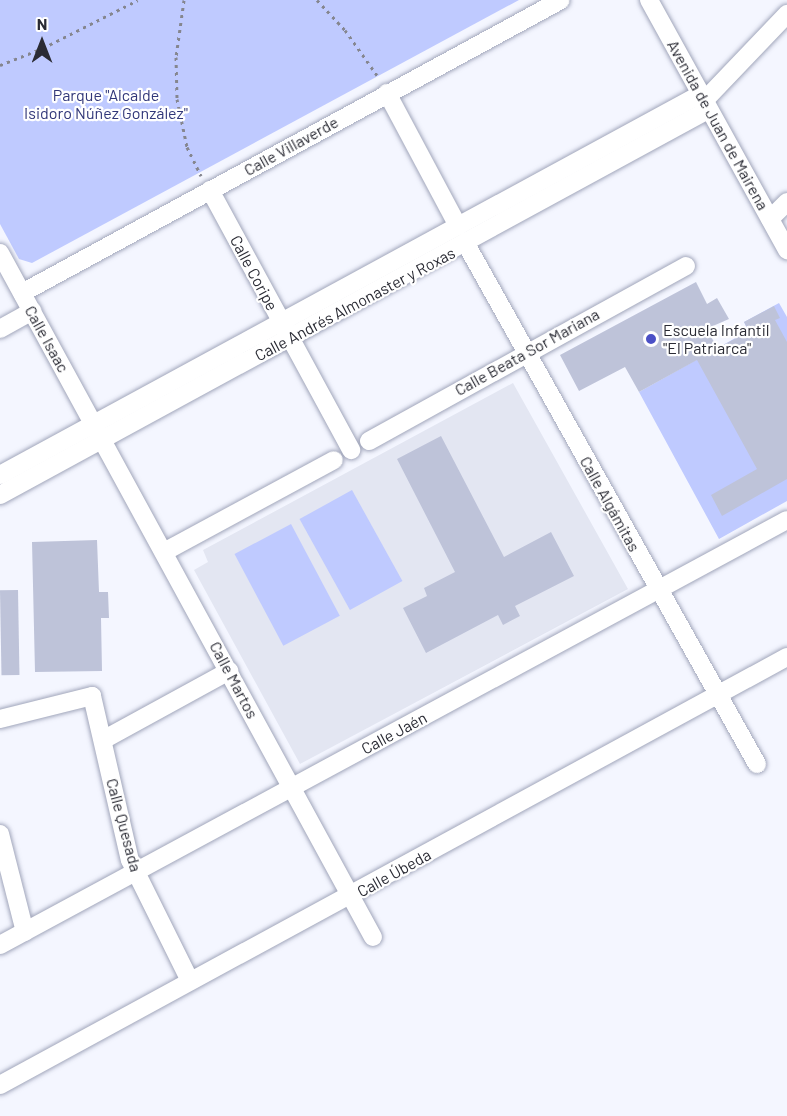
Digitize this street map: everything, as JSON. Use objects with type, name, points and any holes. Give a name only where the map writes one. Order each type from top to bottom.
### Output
[{"type":"street","name":"Calle Villaverde","points":[[22,293],[561,0]]},
{"type":"street","name":"Avenida de Juan de Mairena","points":[[649,0],[787,250]]},
{"type":"street","points":[[704,102],[787,14]]},
{"type":"street","points":[[387,93],[458,226]]},
{"type":"street","name":"Calle Andrés Almonaster y Roxas","points":[[286,331],[458,226],[704,102]]},
{"type":"street","name":"Calle Andrés Almonaster y Roxas","points":[[0,495],[99,432],[286,331],[466,244],[704,102]]},
{"type":"street","name":"Calle Coripe","points":[[210,190],[351,450]]},
{"type":"street","points":[[770,219],[787,202]]},
{"type":"street","name":"Calle Algámitas","points":[[466,244],[756,764]]},
{"type":"street","name":"Calle Isaac","points":[[0,254],[99,432]]},
{"type":"street","name":"Calle Beata Sor Mariana","points":[[369,441],[525,352],[686,266]]},
{"type":"street","points":[[0,329],[32,311]]},
{"type":"street","name":"Calle Andrés Almonaster y Roxas","points":[[0,475],[99,432]]},
{"type":"street","name":"Calle Martos","points":[[99,432],[373,937]]},
{"type":"street","points":[[164,552],[334,460]]},
{"type":"street","name":"Calle Jaén","points":[[0,945],[787,520]]},
{"type":"street","name":"Calle Úbeda","points":[[0,1085],[190,981],[351,897],[787,657]]},
{"type":"street","points":[[103,740],[229,671]]},
{"type":"street","name":"Calle Quesada","points":[[0,719],[92,696],[135,874],[190,981]]},
{"type":"street","points":[[0,834],[25,932]]},
{"type":"path","points":[[0,64],[44,48],[138,0]]},
{"type":"path","points":[[184,0],[176,57],[177,99],[187,147],[210,190]]},
{"type":"path","points":[[316,0],[345,30],[387,93]]},
{"type":"shaded area","points":[[513,383],[628,589],[300,764],[194,570],[208,562],[203,550]]},
{"type":"green space","name":"Parque \"Alcalde Isidoro Núñez González\"","points":[[0,0],[519,0],[32,263],[19,259],[0,224]]},
{"type":"green space","points":[[779,303],[787,317],[787,501],[719,539],[639,392],[748,331],[744,322]]},
{"type":"green space","points":[[352,490],[402,581],[350,610],[300,519]]},
{"type":"green space","points":[[291,524],[340,616],[283,646],[234,554]]},
{"type":"building","points":[[696,282],[707,304],[717,298],[729,319],[706,329],[718,348],[749,331],[744,322],[774,306],[780,318],[775,320],[787,342],[787,479],[722,516],[711,495],[757,469],[697,360],[639,392],[625,367],[579,391],[560,355]]},
{"type":"building","points":[[441,436],[504,557],[551,532],[574,576],[515,606],[520,616],[503,625],[498,615],[426,653],[403,608],[427,596],[424,588],[455,572],[397,459]]},
{"type":"building","points":[[97,540],[99,592],[108,592],[109,618],[101,618],[102,671],[35,672],[32,542]]},
{"type":"building","points":[[0,590],[18,590],[19,675],[1,675]]},
{"type":"place","name":"Escuela Infantil \"El Patriarca\"","points":[[651,339]]}]
